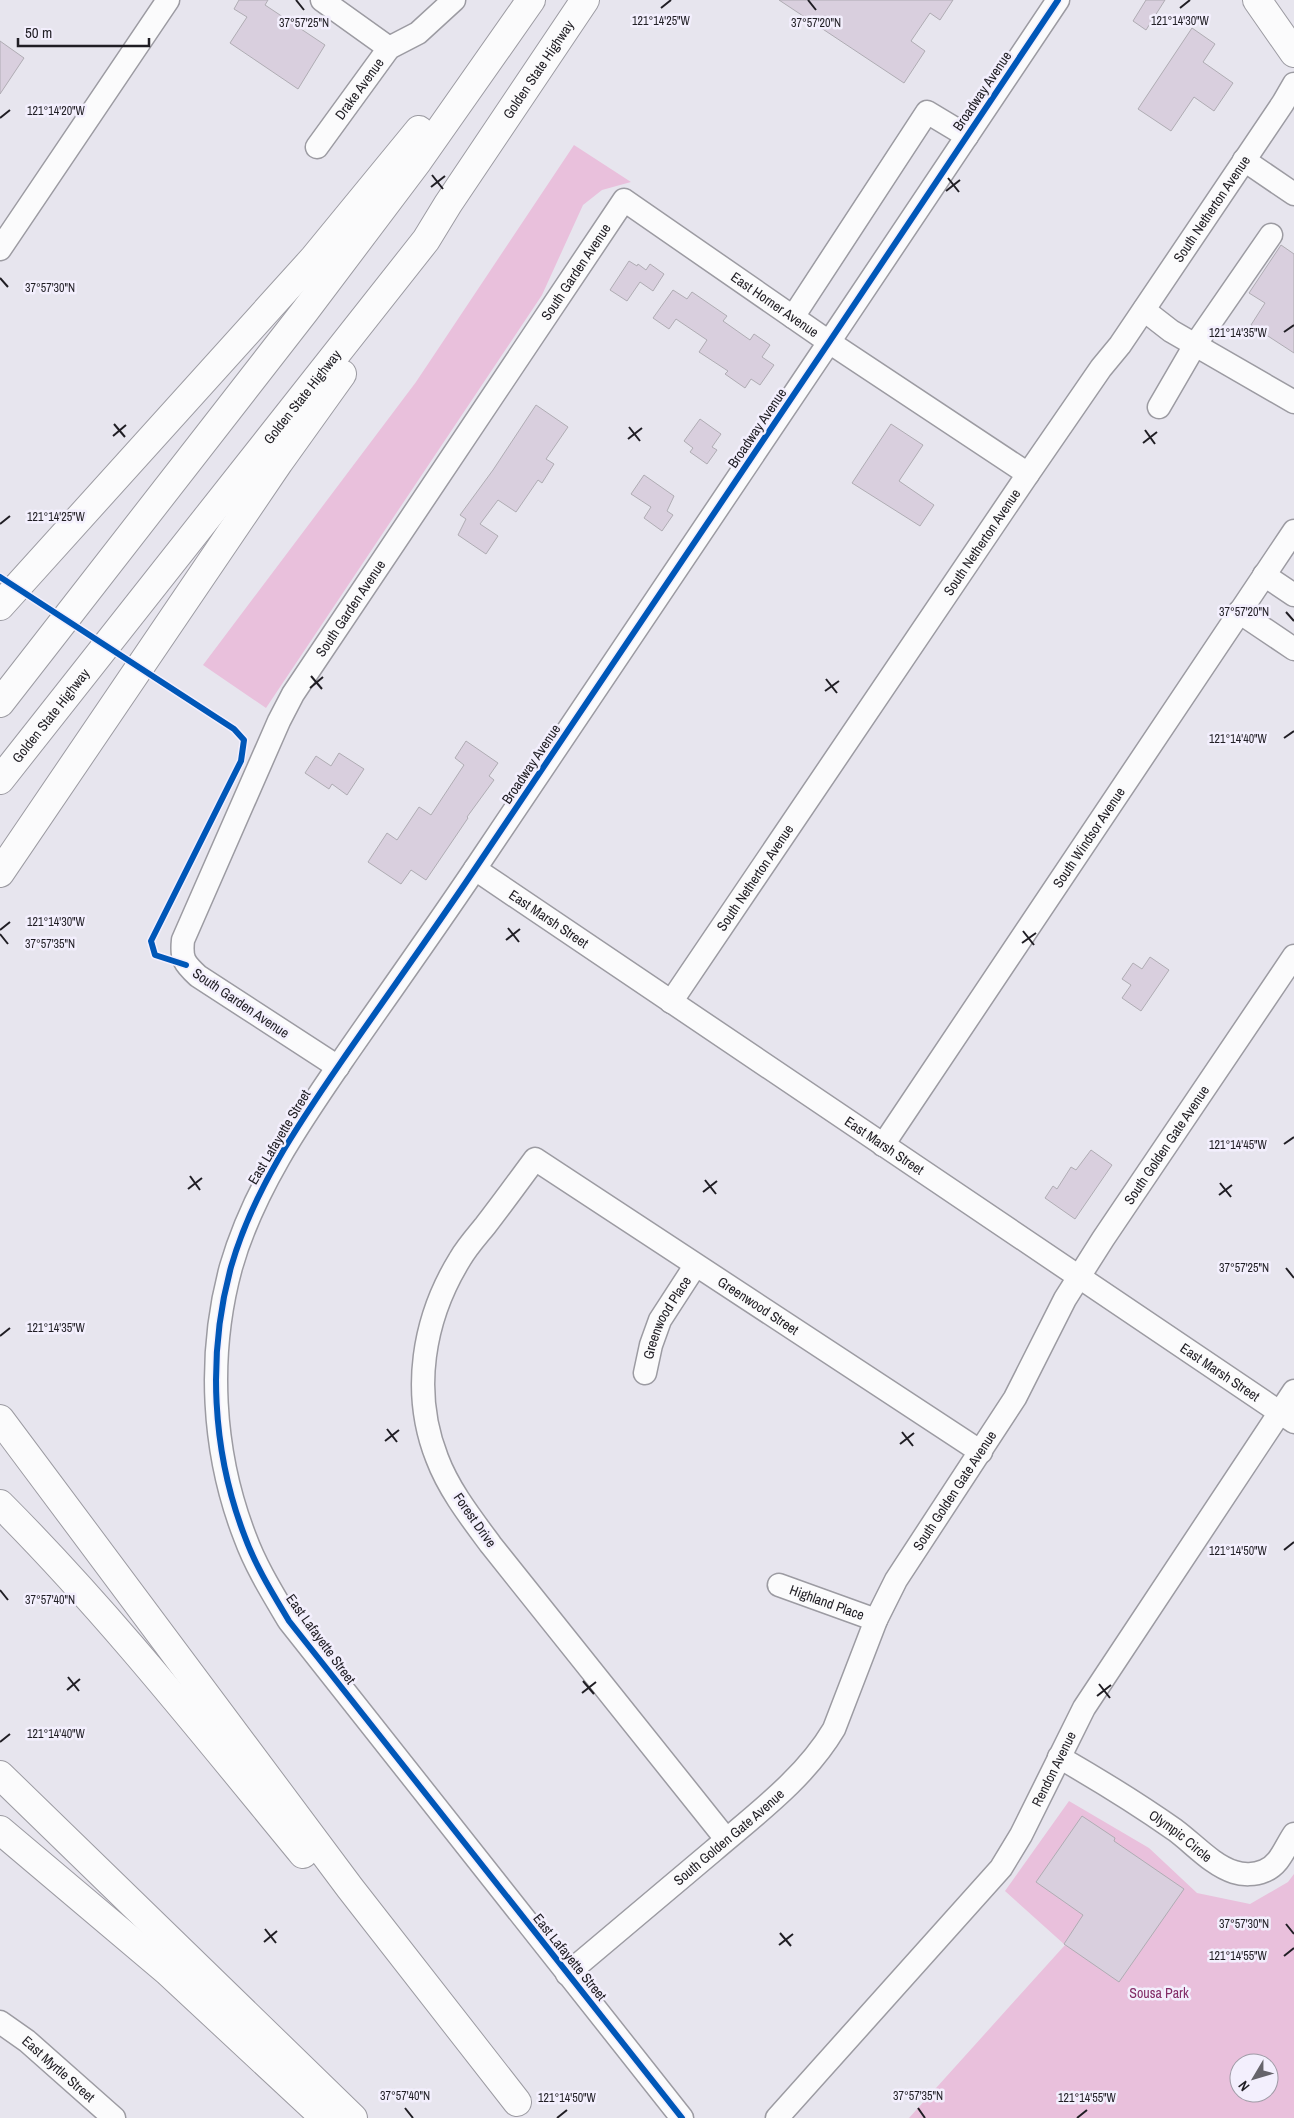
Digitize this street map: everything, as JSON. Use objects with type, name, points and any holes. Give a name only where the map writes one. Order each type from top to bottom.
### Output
[{"type":"main road","points":[[0,606],[314,258],[523,0]]},
{"type":"main road","points":[[0,703],[306,311],[418,161],[531,0]]},
{"type":"main road","name":"Golden State Highway","points":[[0,780],[426,240],[448,204],[585,0]]},
{"type":"main road","points":[[1257,0],[1294,54]]},
{"type":"main road","points":[[0,873],[280,462],[363,344],[426,240]]},
{"type":"main road","points":[[0,1419],[350,1888],[523,2110]]},
{"type":"main road","points":[[0,1504],[40,1544],[126,1640],[340,1899],[523,2110]]},
{"type":"main road","points":[[0,1775],[353,2118]]},
{"type":"main road","points":[[0,1830],[167,1971],[325,2118]]},
{"type":"street","points":[[0,250],[168,0]]},
{"type":"street","points":[[322,0],[389,48]]},
{"type":"street","name":"Drake Avenue","points":[[317,147],[389,48],[418,33],[454,0]]},
{"type":"street","name":"Broadway Avenue","points":[[475,869],[1058,0]]},
{"type":"street","name":"South Netherton Avenue","points":[[671,1002],[1028,474],[1144,310],[1294,84]]},
{"type":"street","points":[[793,317],[927,112],[967,136]]},
{"type":"street","points":[[1244,160],[1294,194]]},
{"type":"street","name":"East Horner Avenue","points":[[624,200],[829,342],[1028,474]]},
{"type":"street","name":"South Garden Avenue","points":[[338,1068],[198,976],[186,965],[182,954],[183,940],[275,730],[293,694],[624,200]]},
{"type":"street","points":[[1159,407],[1195,345],[1271,235]]},
{"type":"street","points":[[1144,310],[1171,331],[1294,402]]},
{"type":"street","name":"South Windsor Avenue","points":[[883,1145],[1294,531]]},
{"type":"street","points":[[1264,575],[1291,587]]},
{"type":"street","points":[[1239,612],[1294,649]]},
{"type":"street","name":"East Lafayette Street","points":[[475,869],[289,1139],[256,1201],[231,1268],[218,1338],[217,1411],[225,1469],[246,1538],[258,1568],[289,1621],[682,2118]]},
{"type":"street","name":"East Marsh Street","points":[[475,869],[1287,1417]]},
{"type":"street","name":"South Golden Gate Avenue","points":[[567,1974],[758,1814],[812,1761],[824,1746],[834,1729],[876,1620],[896,1580],[1015,1398],[1078,1277],[1294,956]]},
{"type":"street","name":"Greenwood Street","points":[[535,1159],[695,1266],[981,1452]]},
{"type":"street","name":"Forest Drive","points":[[535,1159],[460,1258],[438,1302],[424,1351],[423,1401],[427,1426],[437,1458],[466,1511],[726,1839]]},
{"type":"street","name":"Greenwood Place","points":[[645,1373],[650,1345],[660,1320],[695,1266]]},
{"type":"street","name":"Rendon Avenue","points":[[777,2118],[1001,1868],[1021,1835],[1084,1708],[1287,1417],[1294,1391]]},
{"type":"street","name":"Highland Place","points":[[779,1585],[876,1620]]},
{"type":"street","name":"Olympic Circle","points":[[1059,1757],[1107,1785],[1176,1831],[1221,1866],[1233,1872],[1247,1874],[1262,1872],[1271,1868],[1281,1858],[1294,1834]]},
{"type":"street","name":"East Myrtle Street","points":[[0,2022],[27,2041],[114,2118]]},
{"type":"green space","points":[[574,145],[631,182],[602,190],[583,205],[542,295],[266,708],[203,665],[416,382]]},
{"type":"green space","name":"Sousa Park","points":[[1069,1801],[1149,1848],[1197,1893],[1250,1904],[1288,1882],[1294,1874],[1294,2118],[909,2118],[1065,1945],[1005,1891]]},
{"type":"building","points":[[239,0],[268,0],[265,5],[325,45],[298,89],[230,43],[247,17],[234,9]]},
{"type":"building","points":[[779,0],[953,0],[940,20],[930,13],[911,41],[925,51],[904,83]]},
{"type":"building","points":[[1146,0],[1165,0],[1146,30],[1133,21]]},
{"type":"building","points":[[1192,28],[1215,44],[1203,62],[1233,83],[1214,111],[1194,97],[1171,131],[1138,109]]},
{"type":"building","points":[[0,41],[24,58],[0,94]]},
{"type":"building","points":[[1281,245],[1294,254],[1294,353],[1251,325],[1265,303],[1249,293]]},
{"type":"building","points":[[629,261],[637,266],[638,264],[646,270],[650,264],[664,274],[653,291],[640,282],[627,301],[610,290]]},
{"type":"building","points":[[673,290],[687,299],[692,292],[727,316],[723,321],[750,340],[754,334],[770,345],[762,357],[774,365],[760,385],[751,379],[745,388],[725,374],[728,371],[699,352],[707,340],[676,319],[669,329],[653,318]]},
{"type":"building","points":[[536,405],[568,427],[546,459],[554,464],[542,483],[538,480],[516,512],[498,500],[480,524],[498,536],[486,554],[458,535],[466,519],[460,515],[493,470]]},
{"type":"building","points":[[700,419],[721,434],[712,447],[717,450],[707,464],[690,452],[693,448],[684,441]]},
{"type":"building","points":[[891,424],[923,445],[899,481],[934,505],[920,526],[852,483]]},
{"type":"building","points":[[644,475],[674,496],[667,511],[673,515],[662,531],[644,518],[651,507],[631,494]]},
{"type":"building","points":[[466,741],[498,763],[489,776],[494,780],[467,817],[426,880],[411,870],[401,884],[368,862],[387,833],[397,840],[419,807],[431,815],[464,765],[455,758]]},
{"type":"building","points":[[339,753],[364,769],[347,795],[332,784],[329,789],[305,773],[316,756],[331,766]]},
{"type":"building","points":[[1150,957],[1169,970],[1141,1011],[1122,998],[1131,985],[1122,979],[1133,963],[1142,969]]},
{"type":"building","points":[[1091,1150],[1112,1165],[1075,1219],[1045,1198],[1053,1186],[1057,1189],[1071,1167],[1076,1170]]},
{"type":"building","points":[[1082,1816],[1115,1838],[1114,1841],[1184,1889],[1119,1982],[1064,1944],[1083,1915],[1036,1882]]},
{"type":"cycle path","points":[[682,2118],[289,1621],[265,1580],[249,1548],[234,1505],[220,1437],[216,1369],[218,1334],[223,1300],[231,1267],[253,1209],[266,1181],[297,1128],[466,882],[1058,0]]},
{"type":"cycle path","points":[[0,577],[234,729],[244,740],[241,761],[151,941],[155,955],[186,965]]}]
